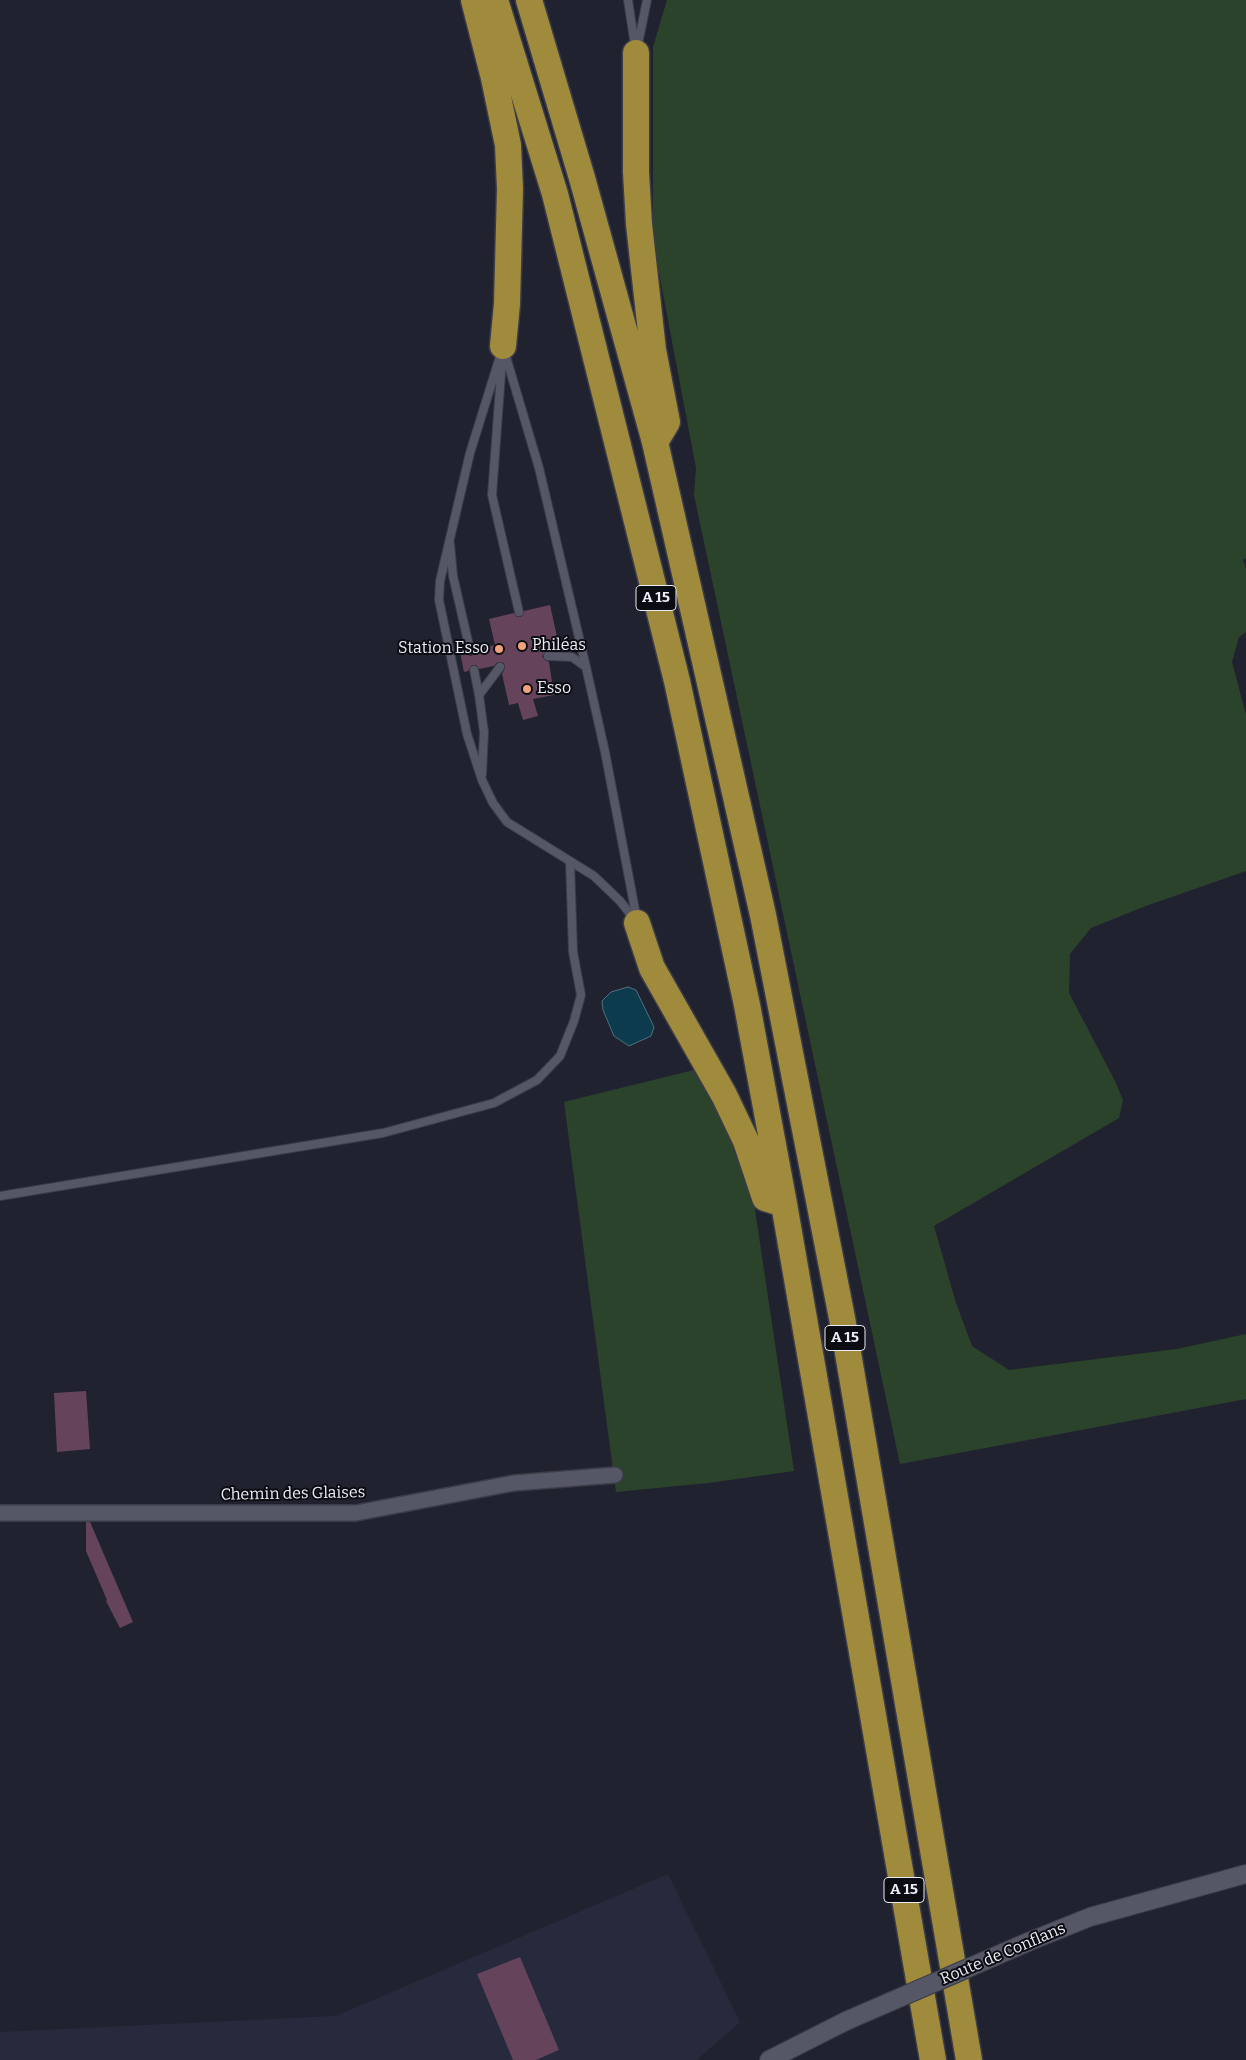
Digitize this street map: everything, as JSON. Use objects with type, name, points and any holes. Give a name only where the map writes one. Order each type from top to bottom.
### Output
[{"type":"highway","points":[[474,0],[494,78],[508,145],[510,189],[507,304],[503,346]]},
{"type":"highway","name":"A 15","points":[[494,0],[555,194],[677,681],[747,1005],[784,1204],[933,2060]]},
{"type":"highway","name":"A 15","points":[[529,0],[582,178],[655,442],[763,915],[842,1318],[969,2060]]},
{"type":"highway","points":[[636,53],[636,172],[639,224],[653,350],[668,422],[655,442]]},
{"type":"highway","points":[[637,923],[652,968],[724,1095],[746,1141],[765,1198],[784,1204]]},
{"type":"street","name":"Chemin des Glaises","points":[[0,1513],[356,1513],[514,1483],[615,1475]]},
{"type":"street","name":"Route de Conflans","points":[[769,2060],[846,2021],[1028,1942],[1090,1918],[1246,1874]]},
{"type":"lane","points":[[636,53],[647,0]]},
{"type":"lane","points":[[629,2],[636,53]]},
{"type":"lane","points":[[503,346],[470,453],[440,581],[439,600],[467,734],[482,780],[493,803],[507,822],[594,876],[620,901],[637,923]]},
{"type":"lane","points":[[503,346],[492,495],[519,612]]},
{"type":"lane","points":[[503,346],[539,468],[586,667],[605,752],[637,923]]},
{"type":"lane","points":[[450,537],[453,576],[470,650]]},
{"type":"lane","points":[[548,656],[572,657],[586,667]]},
{"type":"lane","points":[[479,695],[500,667]]},
{"type":"lane","points":[[474,670],[484,732],[482,780]]},
{"type":"lane","points":[[0,1196],[383,1133],[494,1103],[537,1080],[560,1056],[574,1021],[581,995],[573,952],[570,862]]},
{"type":"shaded area","points":[[628,987],[636,990],[654,1027],[651,1036],[629,1046],[614,1036],[603,1010],[602,1001],[611,992]]},
{"type":"shaded area","points":[[668,1874],[740,2022],[697,2060],[0,2060],[0,2032],[336,2016]]},
{"type":"green space","points":[[667,0],[1246,0],[1246,558],[1243,560],[1246,569],[1246,632],[1239,637],[1232,662],[1246,715],[1246,871],[1143,907],[1091,928],[1070,954],[1069,993],[1123,1100],[1119,1118],[934,1226],[956,1303],[972,1346],[1009,1370],[1177,1349],[1246,1334],[1246,1399],[900,1464],[694,495],[696,468],[653,241],[653,47]]},
{"type":"green space","points":[[698,1069],[741,1161],[754,1203],[794,1471],[708,1483],[616,1492],[564,1102]]},
{"type":"building","points":[[550,605],[558,641],[545,644],[547,651],[542,656],[549,662],[554,695],[533,699],[538,716],[523,720],[518,703],[509,705],[502,674],[505,668],[504,663],[498,662],[494,666],[479,669],[476,665],[472,665],[468,671],[464,672],[460,652],[464,651],[471,656],[476,649],[495,645],[489,619],[514,613],[517,617],[521,617],[524,611]]},
{"type":"building","points":[[86,1391],[90,1449],[57,1452],[54,1393]]},
{"type":"building","points":[[86,1522],[90,1522],[133,1622],[120,1628],[106,1601],[86,1551]]},
{"type":"building","points":[[520,1957],[559,2050],[536,2060],[513,2060],[477,1974]]},
{"type":"place","name":"Philéas","points":[[522,646]]},
{"type":"place","name":"Station Esso","points":[[499,649]]},
{"type":"place","name":"Esso","points":[[527,689]]}]
